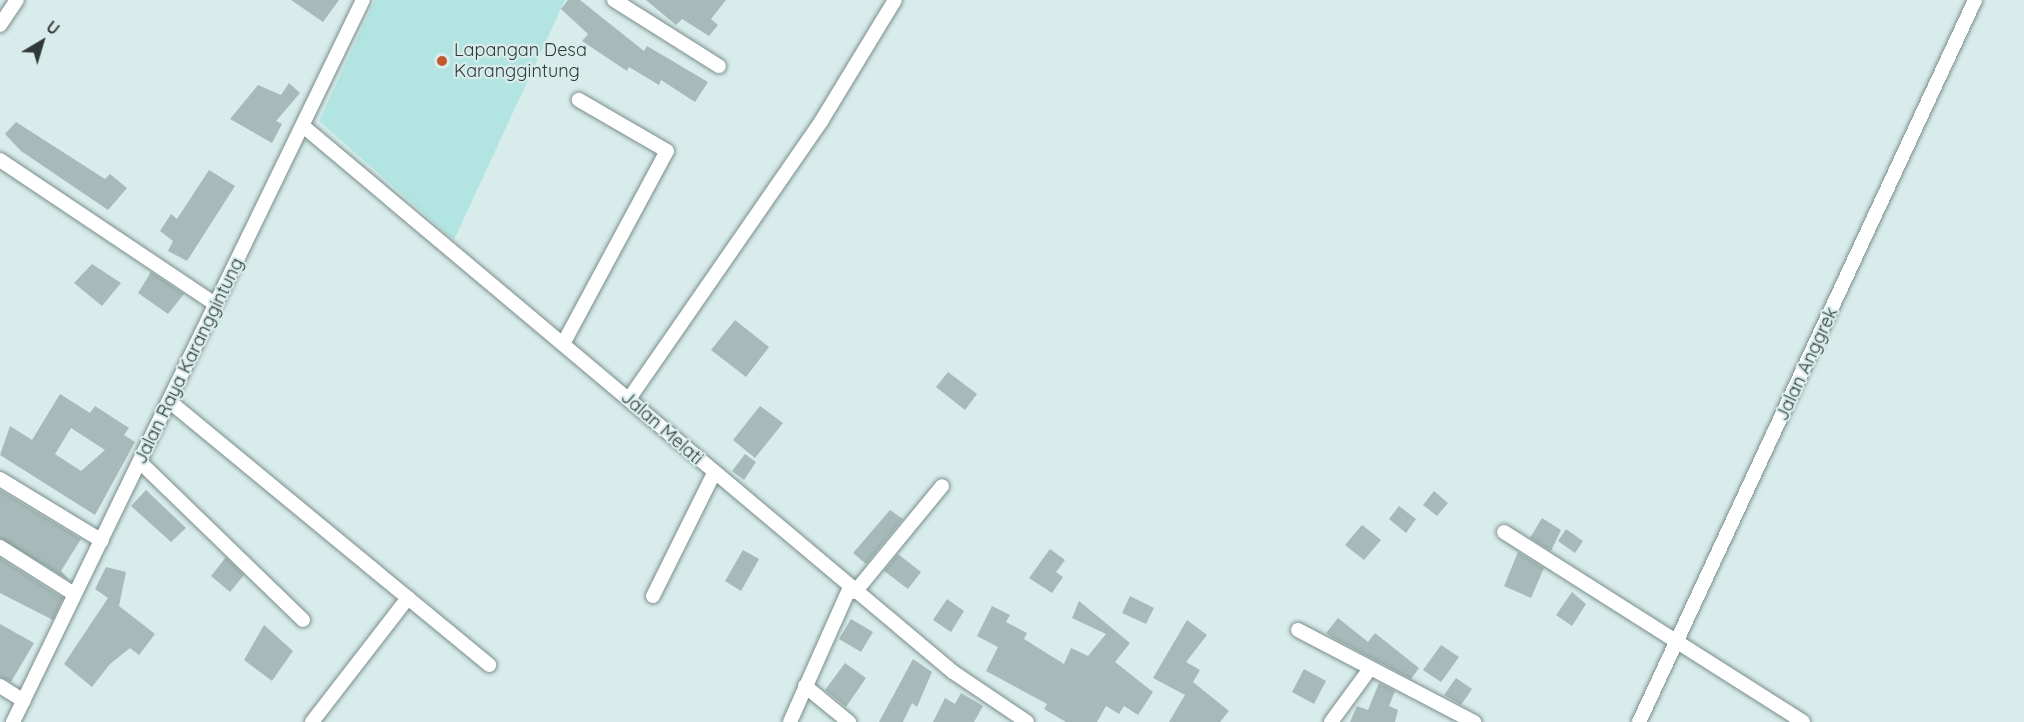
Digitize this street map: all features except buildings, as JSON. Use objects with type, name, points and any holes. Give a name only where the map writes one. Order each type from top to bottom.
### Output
[{"type":"street","points":[[0,24],[17,0]]},
{"type":"street","name":"Jalan Raya Karanggintung","points":[[13,722],[363,0]]},
{"type":"street","points":[[614,0],[719,66]]},
{"type":"street","points":[[629,399],[822,120],[895,0]]},
{"type":"street","name":"Jalan Anggrek","points":[[1639,722],[1679,641],[1974,2]]},
{"type":"street","points":[[563,344],[667,151],[579,100]]},
{"type":"street","name":"Jalan Melati","points":[[303,126],[953,672],[1027,722]]},
{"type":"street","points":[[0,161],[215,304]]},
{"type":"street","points":[[169,401],[489,665]]},
{"type":"street","points":[[140,462],[303,620]]},
{"type":"street","points":[[653,596],[714,473]]},
{"type":"street","points":[[0,479],[102,541]]},
{"type":"street","points":[[790,722],[853,589],[942,486]]},
{"type":"street","points":[[1504,532],[1679,641],[1803,722]]},
{"type":"street","points":[[0,547],[74,594]]},
{"type":"street","points":[[312,722],[408,598]]},
{"type":"street","points":[[1298,630],[1369,670],[1474,722]]},
{"type":"street","points":[[1330,722],[1369,670]]},
{"type":"street","points":[[0,686],[24,701]]},
{"type":"street","points":[[805,687],[849,722]]},
{"type":"shaded area","name":"Lapangan Desa Karanggintung","points":[[375,0],[565,0],[454,240],[319,121]]},
{"type":"place","name":"Lapangan Desa Karanggintung","points":[[442,61]]}]
